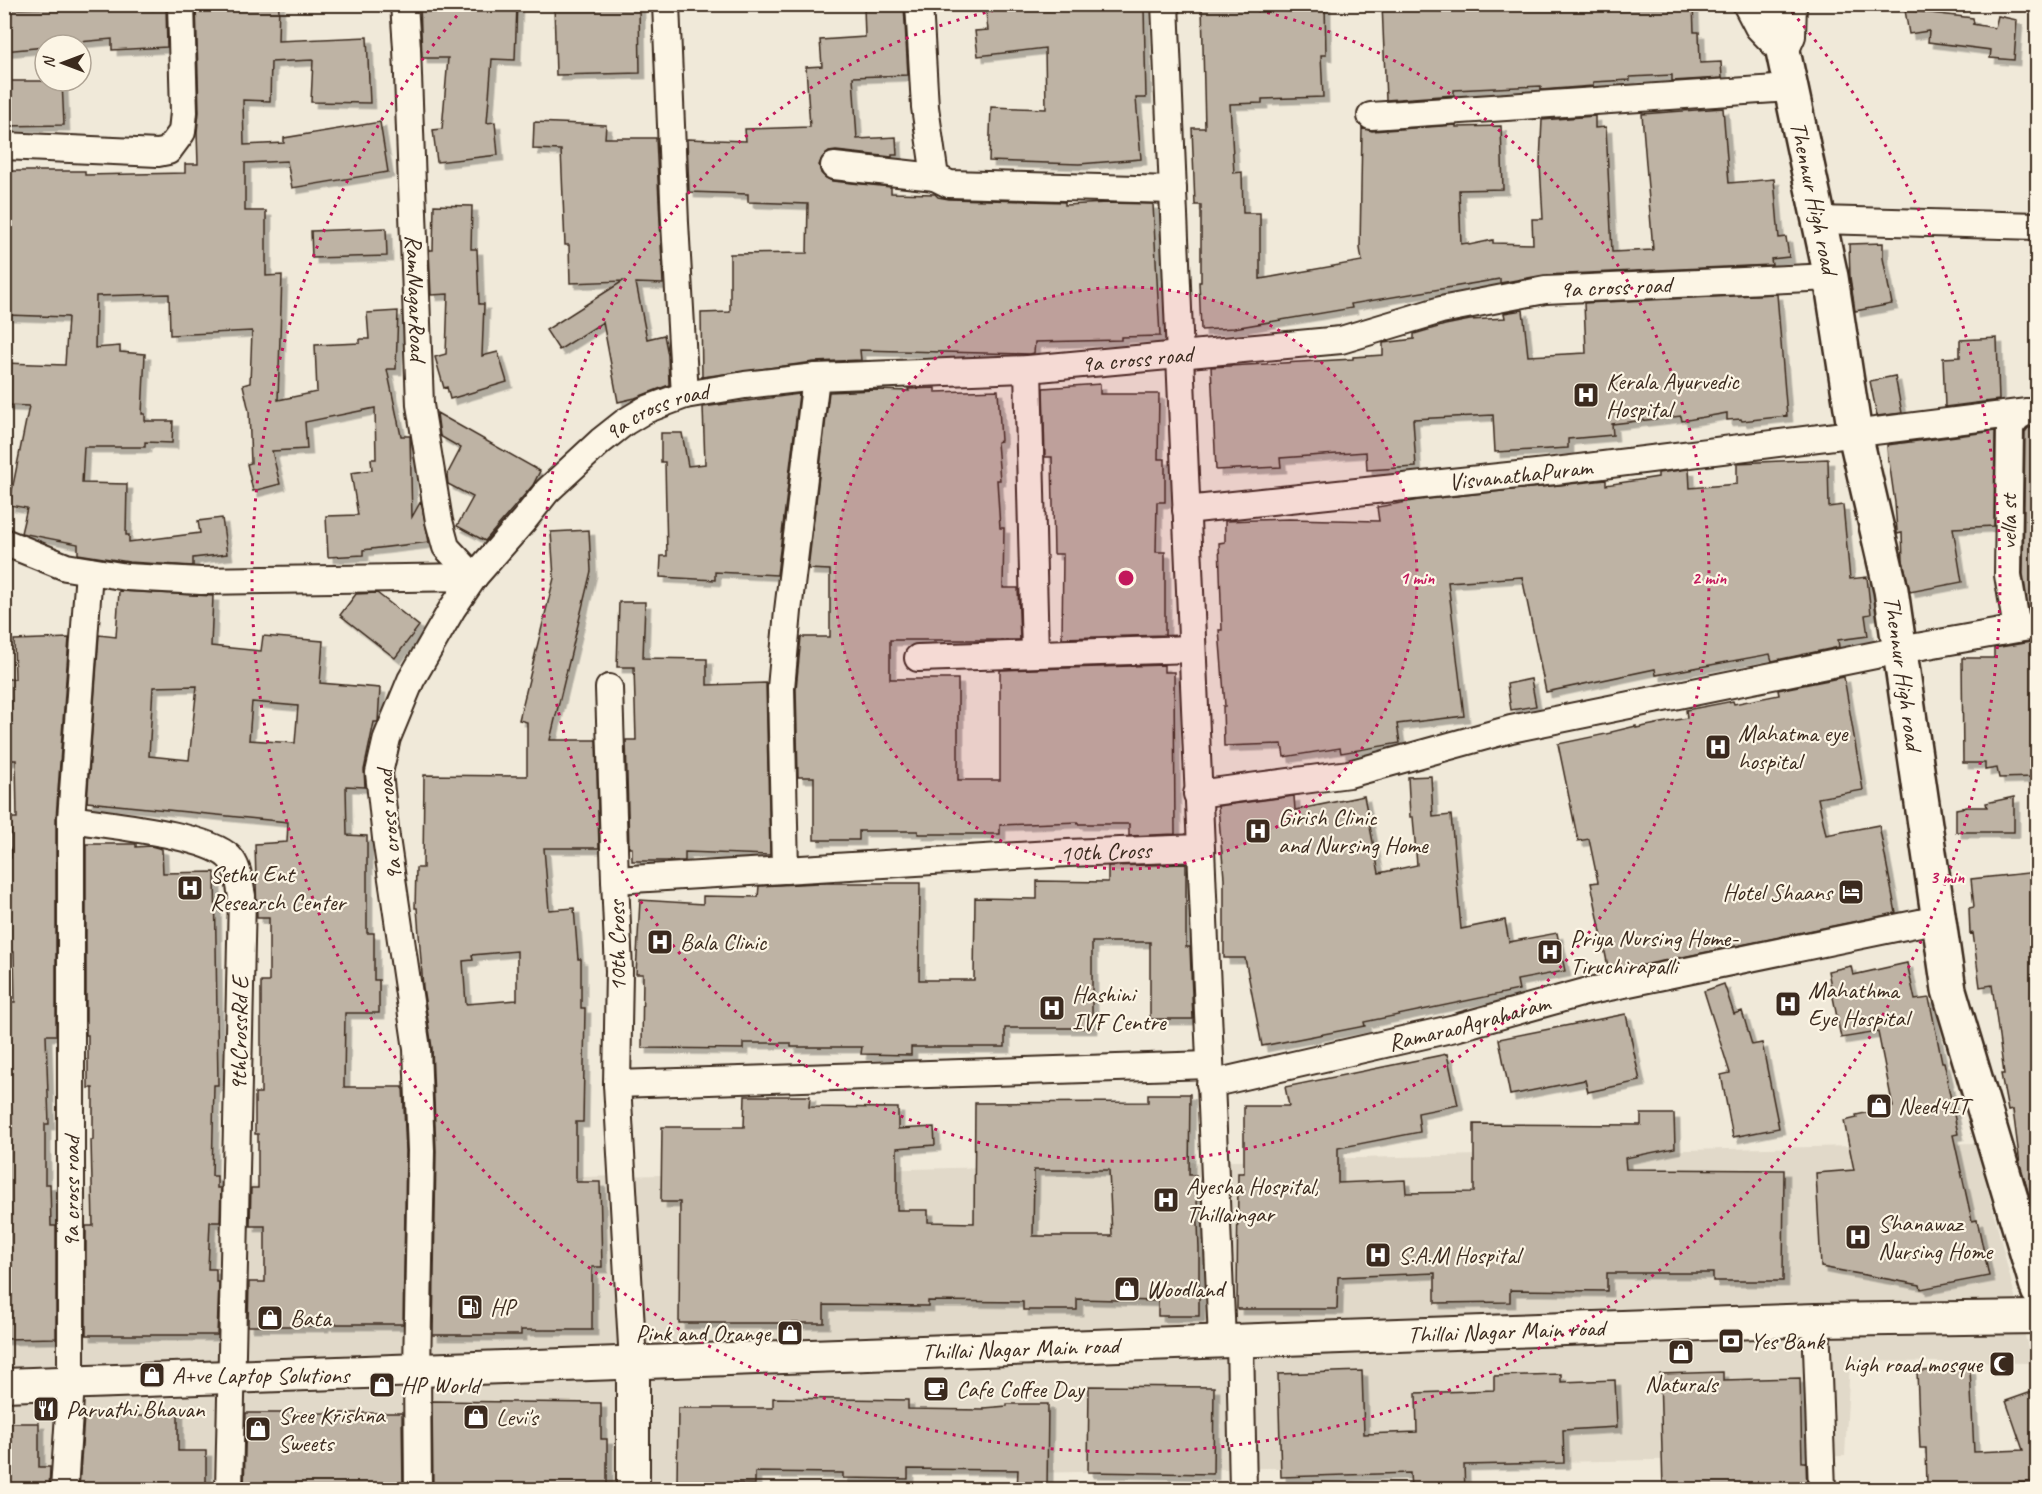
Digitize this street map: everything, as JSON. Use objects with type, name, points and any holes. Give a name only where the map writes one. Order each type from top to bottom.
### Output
[{"type":"main road","name":"Thennur High road","points":[[1773,4],[1831,277],[1855,434],[1891,590],[1949,990],[2037,1290]]},
{"type":"street","points":[[4,146],[158,153],[168,151],[182,132],[184,112],[181,4]]},
{"type":"street","name":"RamNagarRoad","points":[[404,4],[420,405],[439,521],[446,547],[474,577]]},
{"type":"street","points":[[666,4],[685,395]]},
{"type":"street","points":[[919,4],[925,107],[935,177]]},
{"type":"street","points":[[1165,4],[1210,1075],[1243,1490]]},
{"type":"street","points":[[1746,4],[1758,27],[1784,54],[1792,36],[1793,4]]},
{"type":"street","points":[[1371,117],[1791,88]]},
{"type":"street","points":[[834,166],[935,177],[949,184],[1173,190]]},
{"type":"street","points":[[1819,220],[2037,226]]},
{"type":"street","name":"9a cross road","points":[[418,1490],[417,1371],[422,1151],[417,1049],[386,838],[379,773],[387,738],[411,680],[452,609],[474,577],[547,491],[601,441],[645,410],[685,395],[816,377],[1028,369],[1341,340],[1441,310],[1545,290],[1831,277]]},
{"type":"street","points":[[1028,369],[1035,654]]},
{"type":"street","points":[[785,870],[780,688],[816,377]]},
{"type":"street","name":"VisvanathaPuram","points":[[1186,510],[1555,471],[2032,412]]},
{"type":"street","name":"vella st","points":[[2027,627],[2008,575],[2009,439],[2013,420],[2032,412]]},
{"type":"street","points":[[4,542],[66,567],[126,577],[201,580],[474,577]]},
{"type":"street","name":"9a cross road","points":[[64,1490],[70,1383],[71,819],[89,571]]},
{"type":"street","points":[[1197,795],[1349,774],[1511,729],[1900,650],[2027,627]]},
{"type":"street","points":[[918,658],[1191,649]]},
{"type":"street","points":[[609,688],[615,880]]},
{"type":"street","name":"9thCrossRd E","points":[[71,819],[186,837],[222,851],[231,859],[238,873],[242,896],[229,1490]]},
{"type":"street","name":"10th Cross","points":[[633,1490],[633,1363],[617,1084],[619,971],[615,880],[1068,853],[1200,848]]},
{"type":"street","name":"RamaraoAgraharam","points":[[617,1084],[1210,1075],[1455,1028],[1585,992],[1939,919]]},
{"type":"street","name":"Thillai Nagar Main road","points":[[4,1385],[1816,1320],[2037,1317]]},
{"type":"street","points":[[1816,1320],[1822,1490]]},
{"type":"shaded area","points":[[1976,1143],[2032,1363],[1850,1361],[1845,1456],[269,1489],[5,1489],[4,1191]]},
{"type":"building","points":[[42,4],[152,4],[152,10],[166,8],[167,47],[112,50],[112,39],[93,41],[93,33],[33,33],[33,48],[4,51],[4,9],[43,8]]},
{"type":"building","points":[[196,4],[279,4],[278,41],[367,37],[370,103],[311,102],[313,60],[271,62],[270,101],[243,100],[244,145],[284,143],[284,138],[380,122],[388,172],[292,188],[287,161],[245,163],[245,211],[266,211],[266,276],[282,275],[278,400],[317,392],[315,345],[360,343],[360,339],[369,339],[367,313],[398,311],[396,369],[387,369],[401,436],[410,436],[412,517],[421,501],[429,542],[363,550],[363,555],[328,557],[326,516],[358,515],[351,473],[372,470],[371,459],[376,459],[375,408],[305,422],[307,449],[272,451],[280,484],[253,491],[247,464],[251,463],[249,411],[243,385],[250,383],[252,331],[170,335],[169,294],[96,296],[95,348],[120,346],[120,352],[145,354],[142,414],[145,414],[145,421],[173,421],[172,443],[145,442],[145,447],[84,447],[82,483],[127,484],[126,535],[129,535],[129,542],[200,533],[198,521],[222,518],[227,554],[193,558],[193,566],[129,562],[78,554],[78,544],[21,533],[27,508],[9,505],[29,406],[4,405],[4,363],[65,365],[68,317],[6,315],[10,171],[85,171],[85,175],[185,173],[185,164],[198,164]]},
{"type":"building","points":[[420,4],[517,4],[515,60],[492,59],[487,123],[495,122],[498,155],[437,162],[433,130],[442,129],[448,58],[422,58]]},
{"type":"building","points":[[554,4],[639,4],[640,73],[556,75]]},
{"type":"building","points":[[985,4],[1032,4],[1032,10],[1144,8],[1146,98],[1136,98],[1141,159],[1079,164],[989,161],[991,107],[1046,109],[1045,48],[978,56],[975,31],[988,30]]},
{"type":"building","points":[[1325,4],[1326,55],[1321,55],[1323,97],[1262,99],[1262,103],[1230,104],[1234,173],[1242,172],[1243,213],[1260,213],[1260,279],[1362,261],[1360,248],[1362,128],[1372,131],[1456,125],[1456,127],[1501,126],[1503,189],[1459,190],[1461,244],[1468,243],[1469,245],[1493,240],[1493,243],[1533,244],[1532,219],[1543,219],[1540,163],[1542,120],[1595,116],[1595,128],[1606,127],[1612,252],[1653,250],[1642,114],[1723,108],[1729,183],[1774,179],[1779,238],[1786,237],[1789,257],[1771,259],[1772,265],[1544,275],[1500,283],[1500,279],[1351,304],[1352,308],[1234,328],[1201,330],[1199,282],[1201,282],[1201,205],[1195,205],[1192,128],[1205,128],[1202,6]]},
{"type":"building","points":[[1382,4],[1693,4],[1694,32],[1699,32],[1700,63],[1721,62],[1722,78],[1672,81],[1672,75],[1630,77],[1630,80],[1593,82],[1593,86],[1541,90],[1541,86],[1454,90],[1454,95],[1386,100]]},
{"type":"building","points":[[904,6],[908,75],[853,77],[857,139],[896,137],[897,155],[892,155],[892,157],[829,152],[822,158],[819,165],[821,173],[832,181],[891,187],[891,193],[935,194],[938,197],[949,199],[1065,202],[1065,205],[1153,204],[1160,336],[1121,337],[1121,340],[1035,342],[1034,353],[1030,354],[860,350],[861,360],[814,362],[702,377],[701,313],[730,312],[730,254],[807,253],[808,204],[748,202],[748,194],[689,192],[687,139],[746,141],[745,129],[810,127],[806,67],[822,66],[820,40],[865,37],[864,7]]},
{"type":"building","points":[[1905,10],[1973,18],[1974,24],[1972,24],[1995,28],[1998,16],[2017,20],[2014,60],[1990,58],[1991,50],[1928,42],[1929,31],[1909,34]]},
{"type":"building","points":[[4,81],[33,81],[33,93],[63,93],[64,125],[4,126]]},
{"type":"building","points":[[534,122],[606,125],[605,138],[656,138],[663,284],[636,283],[647,339],[664,335],[668,355],[669,385],[618,402],[603,322],[559,350],[546,330],[623,281],[570,283],[569,245],[565,245],[561,150],[533,149]]},
{"type":"building","points":[[434,205],[472,206],[471,249],[477,249],[479,304],[484,304],[482,356],[498,352],[507,382],[450,399],[447,387],[444,388],[435,357],[446,354],[448,294],[431,295],[429,250],[433,250]]},
{"type":"building","points":[[386,228],[387,256],[312,258],[311,231]]},
{"type":"building","points":[[1883,243],[1883,258],[1892,304],[1855,311],[1850,277],[1849,244]]},
{"type":"building","points":[[1777,294],[1787,416],[1742,421],[1741,419],[1727,420],[1727,413],[1682,421],[1681,416],[1612,424],[1613,435],[1568,439],[1568,448],[1495,452],[1493,415],[1413,419],[1416,467],[1367,470],[1366,452],[1280,458],[1281,467],[1216,470],[1211,367],[1353,359],[1353,357],[1383,355],[1383,343],[1414,339],[1414,334],[1445,325],[1470,320],[1505,318],[1504,313],[1523,310],[1528,356],[1586,353],[1584,303]]},
{"type":"building","points":[[1997,338],[1999,400],[1945,407],[1943,358],[1960,357],[1960,340]]},
{"type":"building","points":[[1895,376],[1902,413],[1877,416],[1870,381]]},
{"type":"building","points":[[1100,384],[1100,394],[1159,394],[1158,459],[1165,459],[1165,502],[1157,502],[1156,552],[1165,552],[1165,635],[1062,638],[1063,554],[1054,554],[1052,457],[1045,457],[1043,388]]},
{"type":"building","points":[[935,388],[935,392],[998,390],[1001,441],[997,442],[1000,480],[997,480],[1000,528],[1004,528],[1003,588],[1018,588],[1020,640],[890,640],[890,679],[958,679],[958,780],[1000,780],[1000,670],[1164,665],[1164,672],[1174,672],[1175,834],[1129,836],[1129,824],[1078,824],[1078,822],[1000,825],[1000,834],[859,831],[859,840],[814,840],[814,777],[798,777],[796,689],[801,637],[830,637],[830,570],[808,569],[829,392],[909,391],[908,389]]},
{"type":"building","points":[[799,394],[777,575],[715,572],[715,580],[660,577],[661,556],[667,556],[665,462],[661,462],[661,433],[682,433],[688,466],[705,464],[703,407]]},
{"type":"building","points":[[437,413],[540,471],[533,485],[485,541],[457,526],[473,497],[448,484],[447,475],[461,448],[440,436]]},
{"type":"building","points":[[2028,428],[2037,428],[2037,611],[2029,612],[2023,574],[2025,432]]},
{"type":"building","points":[[1995,431],[1994,526],[1953,528],[1962,582],[1910,592],[1903,561],[1902,533],[1897,534],[1887,445]]},
{"type":"building","points":[[1828,459],[1829,507],[1843,505],[1850,579],[1867,577],[1871,614],[1865,615],[1868,636],[1838,640],[1839,647],[1772,661],[1770,654],[1656,675],[1655,669],[1546,692],[1522,577],[1448,582],[1464,716],[1397,724],[1400,743],[1341,753],[1340,748],[1284,757],[1282,744],[1224,746],[1223,706],[1225,706],[1219,630],[1222,630],[1219,543],[1225,542],[1225,521],[1289,519],[1379,521],[1377,507],[1419,500],[1606,480],[1606,485],[1658,477],[1658,473],[1689,469],[1690,488],[1737,484],[1737,463]]},
{"type":"building","points":[[589,530],[591,571],[550,740],[596,740],[599,848],[544,848],[549,910],[574,908],[578,959],[581,959],[581,1008],[585,1008],[583,1122],[576,1122],[576,1182],[600,1182],[602,1267],[592,1267],[592,1330],[521,1330],[521,1335],[433,1335],[436,1151],[432,1048],[423,987],[417,908],[415,908],[416,868],[423,868],[424,775],[527,776],[527,722],[519,720],[554,578],[551,532]],"holes":[[[517,951],[517,1000],[466,1004],[463,961],[473,960],[472,955]]]},
{"type":"building","points":[[119,591],[213,596],[211,646],[261,651],[263,636],[323,641],[320,683],[380,688],[378,722],[374,722],[364,770],[365,787],[346,786],[347,835],[367,836],[367,933],[374,933],[374,980],[379,980],[379,1013],[345,1013],[344,1087],[403,1087],[406,1151],[403,1324],[248,1326],[249,1282],[265,1282],[265,1226],[250,1226],[251,1188],[258,1188],[255,1093],[261,1093],[261,982],[269,982],[269,918],[257,918],[255,844],[287,842],[288,822],[87,802],[99,635],[116,637]],"holes":[[[197,686],[189,760],[149,756],[153,687]],[[252,702],[298,706],[295,743],[249,740]]]},
{"type":"building","points":[[377,593],[419,626],[395,658],[340,615],[356,594]]},
{"type":"building","points":[[619,602],[645,602],[643,658],[707,659],[707,685],[766,683],[770,855],[685,852],[685,861],[632,861],[632,848],[629,848],[626,740],[636,740],[634,667],[617,667]]},
{"type":"building","points":[[69,638],[56,819],[56,1035],[46,1035],[49,1124],[45,1124],[45,1184],[50,1184],[51,1226],[56,1226],[56,1338],[4,1339],[4,1002],[15,1002],[14,952],[9,952],[8,891],[4,891],[4,858],[11,858],[11,818],[17,818],[16,760],[6,760],[5,679],[15,679],[14,640]]},
{"type":"building","points":[[2037,641],[2037,684],[2035,684],[2035,716],[2033,716],[2034,777],[1999,778],[1997,768],[1985,770],[1985,763],[1963,763],[1962,658],[1994,658],[1994,648]]},
{"type":"building","points":[[1844,677],[1863,790],[1818,798],[1826,835],[1879,825],[1896,913],[1609,972],[1591,883],[1598,882],[1589,839],[1578,841],[1558,744],[1636,726],[1636,728],[1687,718],[1686,710],[1779,695],[1778,690]]},
{"type":"building","points":[[1531,679],[1536,706],[1511,710],[1507,684]]},
{"type":"building","points":[[1431,776],[1433,817],[1451,815],[1461,929],[1505,920],[1509,942],[1557,933],[1565,971],[1517,980],[1519,990],[1364,1022],[1365,1026],[1262,1046],[1245,958],[1224,958],[1224,878],[1218,806],[1294,796],[1295,810],[1364,796],[1379,873],[1417,865],[1413,817],[1410,817],[1408,777]]},
{"type":"building","points":[[2014,797],[2014,832],[1956,832],[1956,809],[1987,807],[1986,803]]},
{"type":"building","points":[[86,844],[136,844],[136,847],[151,846],[162,849],[163,873],[215,872],[218,1085],[214,1085],[212,1176],[217,1176],[217,1188],[221,1188],[220,1222],[210,1222],[208,1269],[216,1269],[216,1282],[219,1282],[217,1335],[86,1335],[86,1226],[93,1226],[91,1140],[93,1140],[93,1088],[88,1088],[88,1035],[86,1035]]},
{"type":"building","points":[[1186,864],[1186,947],[1190,947],[1193,1019],[1150,1019],[1150,942],[1092,942],[1092,1028],[1005,1028],[1005,1047],[911,1047],[911,1055],[861,1054],[862,1047],[791,1047],[791,1043],[743,1043],[743,1049],[642,1048],[643,974],[636,974],[640,900],[703,904],[703,896],[758,897],[759,886],[818,883],[920,883],[919,980],[974,980],[975,898],[1037,899],[1037,881],[1108,882],[1108,866]]},
{"type":"building","points":[[2037,872],[2037,1201],[2031,1202],[2020,1164],[2013,1110],[2008,1111],[2001,1074],[2004,1074],[1992,985],[1980,987],[1973,933],[1970,934],[1969,908],[1974,907],[1971,879]]},
{"type":"building","points":[[1907,963],[1915,1000],[1929,998],[1958,1134],[1953,1135],[1972,1221],[1977,1220],[1989,1276],[1921,1289],[1920,1285],[1821,1267],[1816,1173],[1854,1170],[1844,1121],[1857,1118],[1856,1115],[1893,1107],[1878,1032],[1841,1038],[1828,971],[1851,966],[1853,975]]},
{"type":"building","points":[[1724,984],[1734,1014],[1742,1011],[1752,1045],[1762,1043],[1779,1128],[1733,1137],[1721,1075],[1730,1073],[1704,991]]},
{"type":"building","points":[[1626,1014],[1640,1081],[1588,1092],[1585,1080],[1510,1095],[1499,1039]]},
{"type":"building","points":[[1447,1054],[1458,1105],[1418,1113],[1420,1132],[1338,1148],[1338,1183],[1405,1180],[1406,1193],[1474,1192],[1474,1124],[1641,1125],[1641,1114],[1674,1114],[1675,1148],[1625,1158],[1626,1169],[1784,1170],[1783,1281],[1713,1281],[1713,1273],[1607,1273],[1607,1291],[1510,1290],[1510,1302],[1435,1303],[1435,1273],[1338,1277],[1337,1309],[1237,1309],[1238,1173],[1244,1173],[1244,1106],[1289,1106],[1285,1087]]},
{"type":"building","points":[[1148,1094],[1190,1094],[1189,1175],[1196,1175],[1199,1316],[1158,1316],[1158,1301],[1077,1299],[1077,1310],[1023,1310],[1023,1302],[928,1301],[928,1306],[824,1305],[824,1323],[679,1323],[680,1202],[661,1202],[662,1127],[744,1127],[745,1096],[810,1096],[809,1107],[898,1108],[898,1129],[934,1127],[935,1145],[897,1148],[897,1210],[928,1210],[928,1222],[974,1223],[975,1103],[1148,1102]],"holes":[[[1034,1170],[1109,1170],[1112,1236],[1033,1236]]]},
{"type":"building","points":[[1970,1369],[1974,1452],[2023,1450],[2006,1401],[2037,1390],[2037,1482],[1927,1486],[1926,1448],[1920,1448],[1917,1371]]},
{"type":"building","points":[[1362,1371],[1364,1434],[1417,1432],[1416,1393],[1494,1390],[1494,1376],[1561,1374],[1561,1382],[1615,1380],[1617,1427],[1563,1430],[1564,1463],[1464,1465],[1465,1490],[1411,1490],[1410,1473],[1281,1477],[1278,1374]]},
{"type":"building","points":[[1723,1372],[1723,1380],[1800,1378],[1802,1462],[1806,1462],[1807,1490],[1663,1490],[1660,1374]]},
{"type":"building","points":[[1089,1386],[1214,1387],[1213,1474],[1088,1472]]},
{"type":"building","points":[[773,1398],[908,1400],[908,1409],[984,1410],[984,1408],[1007,1406],[1007,1404],[1048,1404],[1047,1490],[1017,1490],[1018,1470],[908,1469],[908,1479],[843,1478],[843,1473],[755,1472],[755,1484],[677,1483],[678,1408],[773,1408]]},
{"type":"building","points":[[432,1401],[601,1403],[601,1439],[607,1439],[607,1486],[507,1486],[507,1490],[433,1490]]},
{"type":"building","points":[[145,1411],[178,1411],[178,1451],[206,1451],[206,1490],[79,1488],[84,1416],[145,1416]]},
{"type":"building","points":[[246,1413],[402,1413],[403,1490],[244,1490]]},
{"type":"building","points":[[4,1423],[39,1423],[39,1467],[50,1467],[49,1490],[4,1490]]},
{"type":"place","name":"Kerala Ayurvedic Hospital","points":[[1586,395]]},
{"type":"place","name":"Mahatma eye hospital","points":[[1718,747]]},
{"type":"place","name":"Girish Clinic and Nursing Home","points":[[1258,831]]},
{"type":"place","name":"Sethu Ent Research Center","points":[[190,888]]},
{"type":"place","name":"Hotel Shaans","points":[[1851,892]]},
{"type":"place","name":"Bala Clinic","points":[[660,942]]},
{"type":"place","name":"Priya Nursing Home- Tiruchirapalli","points":[[1550,952]]},
{"type":"place","name":"Mahathma Eye Hospital","points":[[1788,1004]]},
{"type":"place","name":"Hashini IVF Centre","points":[[1052,1008]]},
{"type":"place","name":"Need4IT","points":[[1879,1106]]},
{"type":"place","name":"Ayesha Hospital, Thillaingar","points":[[1166,1200]]},
{"type":"place","name":"Shanawaz Nursing Home","points":[[1858,1237]]},
{"type":"place","name":"S.A.M Hospital","points":[[1378,1255]]},
{"type":"place","name":"Woodland","points":[[1127,1289]]},
{"type":"place","name":"HP","points":[[470,1307]]},
{"type":"place","name":"Bata","points":[[270,1318]]},
{"type":"place","name":"Pink and Orange","points":[[790,1333]]},
{"type":"place","name":"Yes Bank","points":[[1731,1341]]},
{"type":"place","name":"Naturals","points":[[1681,1352]]},
{"type":"place","name":"high road mosque","points":[[2002,1364]]},
{"type":"place","name":"A+ve Laptop Solutions","points":[[152,1375]]},
{"type":"place","name":"HP World","points":[[382,1385]]},
{"type":"place","name":"Cafe Coffee Day","points":[[936,1389]]},
{"type":"place","name":"Parvathi Bhavan","points":[[46,1409]]},
{"type":"place","name":"Levi's","points":[[476,1417]]},
{"type":"place","name":"Sree Krishna Sweets","points":[[258,1429]]}]
